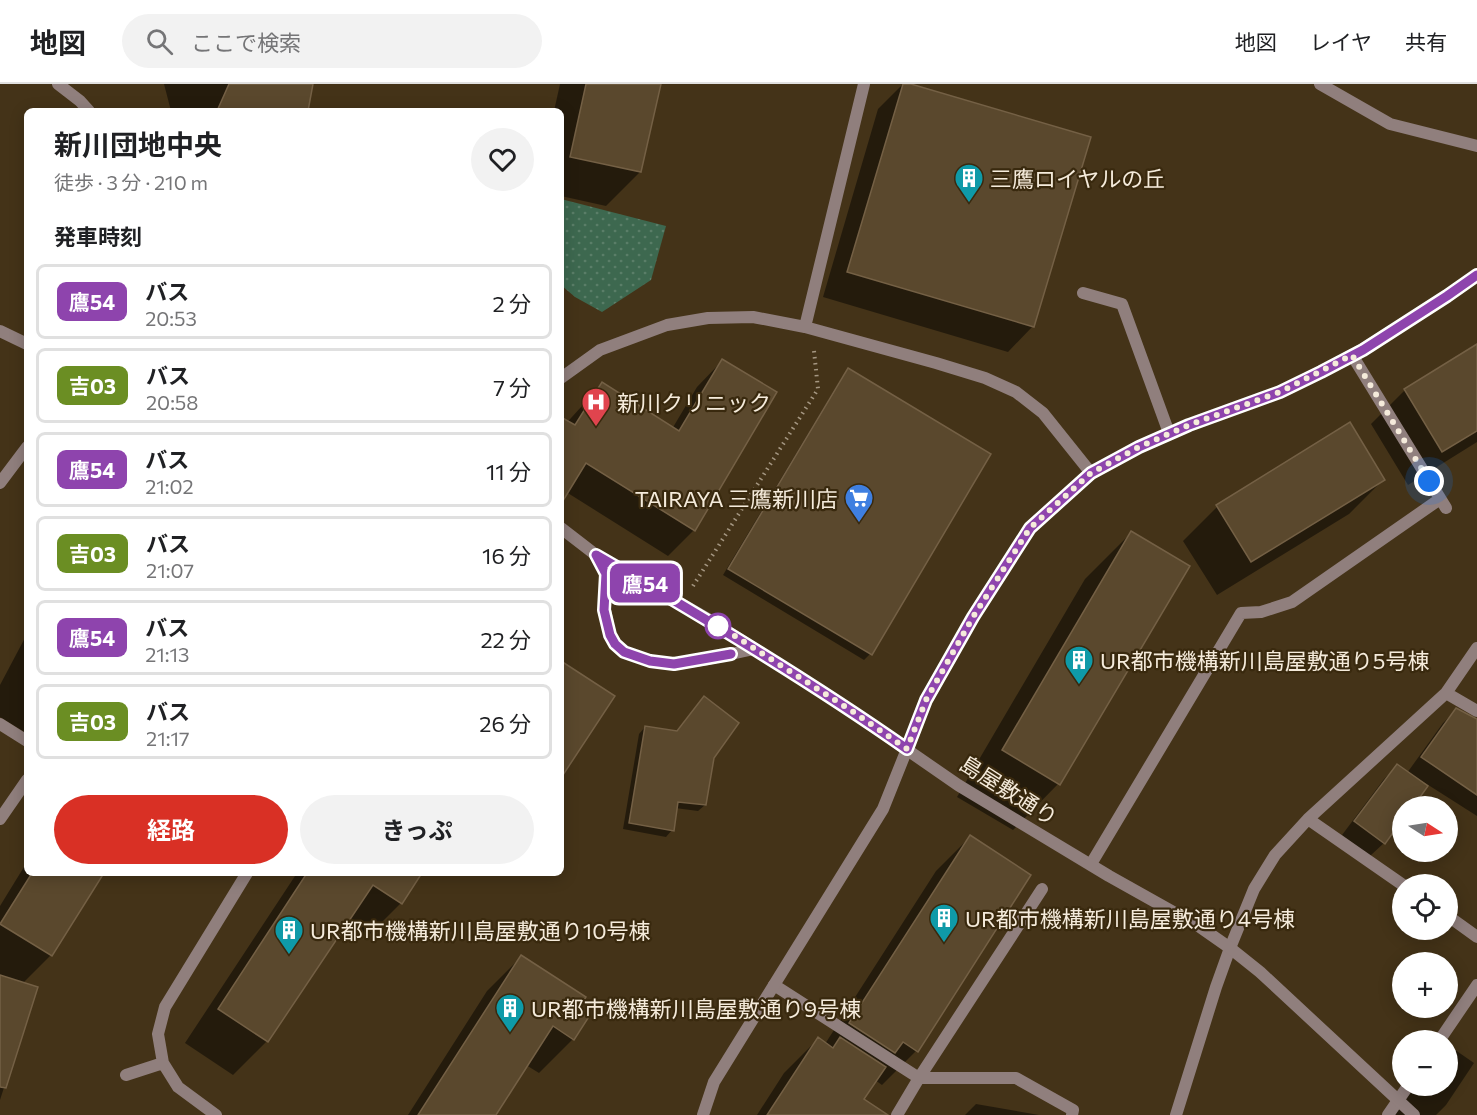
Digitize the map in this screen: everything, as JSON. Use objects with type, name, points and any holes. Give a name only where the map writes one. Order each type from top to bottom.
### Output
[{"type":"street","points":[[58,84],[86,108]]},
{"type":"street","points":[[808,328],[864,84]]},
{"type":"street","points":[[1320,84],[1390,124],[1477,147]]},
{"type":"street","points":[[703,1115],[714,1082],[883,809],[926,700],[973,617],[1030,528],[1091,473],[1169,434],[1280,392],[1352,355],[1477,275]]},
{"type":"street","points":[[1083,293],[1122,304],[1169,434]]},
{"type":"street","points":[[564,376],[600,350],[667,325],[708,318],[753,317],[808,328],[946,366],[985,378],[1016,392],[1043,414],[1091,473]]},
{"type":"street","points":[[0,331],[24,343]]},
{"type":"street","points":[[1091,864],[1241,613],[1261,612],[1292,602],[1443,504],[1352,355]]},
{"type":"street","points":[[0,483],[24,451]]},
{"type":"street","name":"島屋敷通り","points":[[564,530],[596,555],[681,604],[852,711],[958,785],[1200,927],[1260,972],[1414,1115]]},
{"type":"street","points":[[596,555],[606,574],[604,610],[610,635],[615,644],[624,652],[650,661],[674,664],[754,649]]},
{"type":"street","points":[[1176,1115],[1230,948],[1254,889],[1275,855],[1308,819],[1446,693],[1477,648]]},
{"type":"street","points":[[1446,693],[1477,711]]},
{"type":"street","points":[[0,724],[24,739]]},
{"type":"street","points":[[0,819],[24,784]]},
{"type":"street","points":[[1308,819],[1392,877]]},
{"type":"street","points":[[216,1115],[178,1087],[163,1063],[158,1034],[165,1007],[245,876]]},
{"type":"street","points":[[897,1115],[1042,889]]},
{"type":"street","points":[[1458,923],[1477,937]]},
{"type":"street","points":[[1446,1030],[1477,985]]},
{"type":"street","points":[[774,986],[919,1078],[1017,1078],[1073,1110],[1072,1115]]},
{"type":"street","points":[[126,1075],[163,1063]]},
{"type":"street","points":[[1388,1115],[1401,1096]]},
{"type":"path","points":[[681,604],[818,389],[808,328]]},
{"type":"green space","points":[[564,200],[666,226],[651,280],[602,312],[575,297],[564,288]]},
{"type":"building","points":[[229,84],[313,84],[309,108],[218,108]]},
{"type":"building","points":[[586,84],[661,84],[641,172],[570,157]]},
{"type":"building","name":"三鷹ロイヤルの丘","points":[[903,84],[911,84],[1091,137],[1034,327],[847,272]]},
{"type":"building","points":[[1477,344],[1477,431],[1442,452],[1404,389]]},
{"type":"building","points":[[722,359],[777,392],[695,531],[586,463],[564,499],[564,419],[575,425],[602,382],[679,431]]},
{"type":"building","points":[[848,368],[991,454],[872,655],[728,569]]},
{"type":"building","points":[[1350,422],[1385,480],[1251,562],[1216,505]]},
{"type":"building","name":"UR都市機構新川島屋敷通り5号棟","points":[[1131,531],[1190,566],[1060,785],[1002,750]]},
{"type":"building","points":[[564,663],[615,696],[564,773]]},
{"type":"building","points":[[704,696],[739,723],[714,758],[706,805],[678,802],[674,831],[629,823],[645,726],[677,731]]},
{"type":"building","points":[[1456,708],[1477,719],[1477,795],[1421,757]]},
{"type":"building","points":[[1397,764],[1428,786],[1421,796],[1392,796],[1392,834],[1385,844],[1354,821]]},
{"type":"building","name":"UR都市機構新川島屋敷通り4号棟","points":[[970,835],[1031,875],[918,1052],[903,1042],[895,1053],[849,1023]]},
{"type":"building","points":[[30,876],[102,876],[52,956],[0,924]]},
{"type":"building","name":"UR都市機構新川島屋敷通り10号棟","points":[[305,876],[420,876],[402,904],[373,885],[268,1042],[218,1009]]},
{"type":"building","name":"UR都市機構新川島屋敷通り9号棟","points":[[521,955],[586,997],[579,1008],[590,1015],[574,1040],[553,1026],[496,1115],[418,1115]]},
{"type":"building","points":[[0,975],[38,987],[6,1088],[0,1087]]},
{"type":"building","points":[[818,1037],[833,1048],[840,1037],[886,1067],[864,1099],[888,1115],[767,1115]]},
{"type":"bus line","name":"鷹54","points":[[731,654],[674,664],[650,661],[624,652],[615,644],[610,635],[604,610],[606,574],[596,555],[713,622],[907,749],[926,700],[973,617],[1030,528],[1091,473],[1139,447],[1189,425],[1280,392],[1321,372],[1363,350],[1477,275]]},
{"type":"place","name":"三鷹ロイヤルの丘","points":[[969,204]]},
{"type":"place","name":"新川クリニック","points":[[596,428]]},
{"type":"place","name":"TAIRAYA 三鷹新川店","points":[[859,524]]},
{"type":"place","name":"UR都市機構新川島屋敷通り5号棟","points":[[1079,686]]},
{"type":"place","name":"UR都市機構新川島屋敷通り4号棟","points":[[944,944]]},
{"type":"place","name":"UR都市機構新川島屋敷通り10号棟","points":[[289,956]]},
{"type":"place","name":"UR都市機構新川島屋敷通り9号棟","points":[[510,1034]]},
{"type":"route","points":[[718,626],[713,622],[907,749],[926,700],[973,617],[1030,528],[1091,473],[1139,447],[1189,425],[1280,392],[1352,355],[1429,481]]}]
